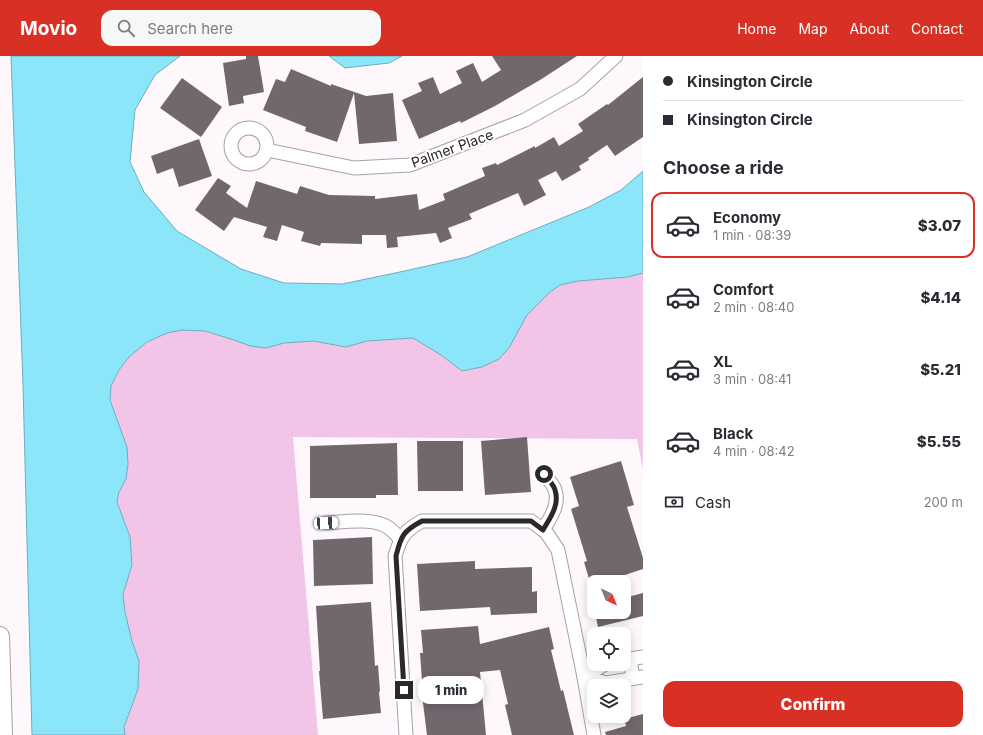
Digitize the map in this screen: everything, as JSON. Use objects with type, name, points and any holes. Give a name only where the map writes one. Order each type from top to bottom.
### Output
[{"type":"main road","points":[[0,636],[2,735]]},
{"type":"street","name":"Palmer Place","points":[[266,150],[354,168],[410,165],[525,120],[580,89],[609,59]]},
{"type":"street","points":[[543,530],[554,511],[557,502],[555,489],[544,474]]},
{"type":"street","points":[[326,523],[356,521],[375,522],[388,527],[400,539]]},
{"type":"street","points":[[406,735],[396,556],[400,539],[410,527],[422,521],[531,521],[543,530],[558,550],[584,677],[594,735]]},
{"type":"street","points":[[631,659],[643,657]]},
{"type":"street","points":[[584,677],[606,683],[638,678],[631,667]]},
{"type":"street","points":[[584,677],[594,671]]},
{"type":"shaded area","points":[[643,273],[643,469],[637,439],[293,437],[318,735],[125,735],[124,728],[138,689],[139,661],[132,641],[125,612],[123,594],[132,565],[130,537],[117,502],[119,492],[126,479],[128,464],[110,400],[111,386],[119,370],[129,357],[147,342],[167,333],[182,330],[204,331],[250,346],[266,348],[284,343],[313,341],[346,347],[367,341],[414,338],[441,355],[462,371],[482,367],[499,359],[527,315],[550,292],[560,285],[578,281],[628,277]]},
{"type":"water","points":[[11,56],[180,56],[155,75],[135,110],[130,162],[144,192],[177,231],[241,269],[284,283],[342,284],[467,257],[589,207],[621,190],[643,171],[643,273],[628,277],[578,281],[560,285],[550,292],[527,315],[509,348],[499,359],[482,367],[462,371],[441,355],[413,338],[367,341],[346,347],[313,341],[284,343],[266,348],[250,346],[205,331],[182,330],[167,333],[147,342],[129,357],[119,370],[111,386],[110,400],[127,447],[128,464],[126,479],[119,492],[117,502],[130,537],[132,565],[123,594],[125,612],[132,641],[139,661],[138,689],[124,727],[125,735],[32,735],[23,385]]},
{"type":"water","points":[[329,56],[402,56],[389,63],[345,68]]},
{"type":"building","points":[[246,56],[258,56],[264,92],[243,96],[244,103],[229,106],[223,63],[246,59]]},
{"type":"building","points":[[492,56],[577,56],[540,80],[495,106],[461,123],[460,121],[419,139],[402,100],[422,91],[418,83],[433,77],[440,94],[462,83],[456,71],[473,63],[482,82],[501,70]]},
{"type":"building","points":[[291,69],[331,86],[331,84],[366,96],[393,93],[397,141],[359,144],[354,93],[337,142],[305,131],[306,127],[263,110],[276,79],[285,82]]},
{"type":"building","points":[[643,77],[643,137],[615,156],[607,145],[579,166],[581,170],[562,181],[556,171],[538,180],[546,195],[524,206],[518,193],[469,214],[472,219],[448,228],[452,238],[440,243],[436,233],[397,237],[398,247],[387,248],[386,235],[362,235],[362,244],[321,243],[320,246],[301,241],[304,232],[282,225],[277,241],[263,237],[267,227],[234,217],[224,231],[195,210],[218,178],[231,186],[226,193],[247,208],[256,181],[297,194],[300,186],[329,195],[375,196],[375,199],[417,194],[419,210],[445,200],[443,194],[485,176],[482,168],[496,163],[497,165],[535,146],[535,148],[554,137],[559,146],[583,131],[578,124],[607,104],[608,105]]},
{"type":"building","points":[[182,78],[222,107],[201,137],[160,108]]},
{"type":"building","points":[[199,139],[212,176],[179,187],[173,168],[157,174],[151,156]]},
{"type":"building","points":[[527,437],[531,492],[485,495],[481,441]]},
{"type":"building","points":[[417,441],[463,441],[463,491],[418,491]]},
{"type":"building","points":[[397,443],[398,495],[376,495],[376,498],[310,498],[310,446]]},
{"type":"building","points":[[621,461],[634,505],[627,507],[643,558],[643,569],[625,575],[588,575],[584,562],[587,561],[571,509],[579,506],[570,477]]},
{"type":"building","points":[[372,537],[373,584],[314,586],[313,540]]},
{"type":"building","points":[[475,561],[475,569],[532,567],[532,592],[537,591],[537,613],[491,615],[490,607],[420,611],[417,564]]},
{"type":"building","points":[[643,593],[643,616],[631,619],[631,596]]},
{"type":"building","points":[[371,602],[375,666],[378,665],[381,713],[323,719],[316,606]]},
{"type":"building","points":[[596,619],[631,619],[598,627]]},
{"type":"building","points":[[478,626],[480,644],[549,627],[554,649],[551,650],[574,735],[512,735],[505,705],[508,704],[500,670],[480,672],[486,735],[427,735],[422,695],[420,653],[423,653],[421,630]]},
{"type":"building","points":[[643,714],[643,735],[606,735],[605,732],[626,726],[625,723],[631,723],[631,717]]},
{"type":"route","points":[[404,690],[396,556],[400,539],[410,527],[422,521],[531,521],[543,530],[554,511],[557,502],[555,489],[544,474]]}]
